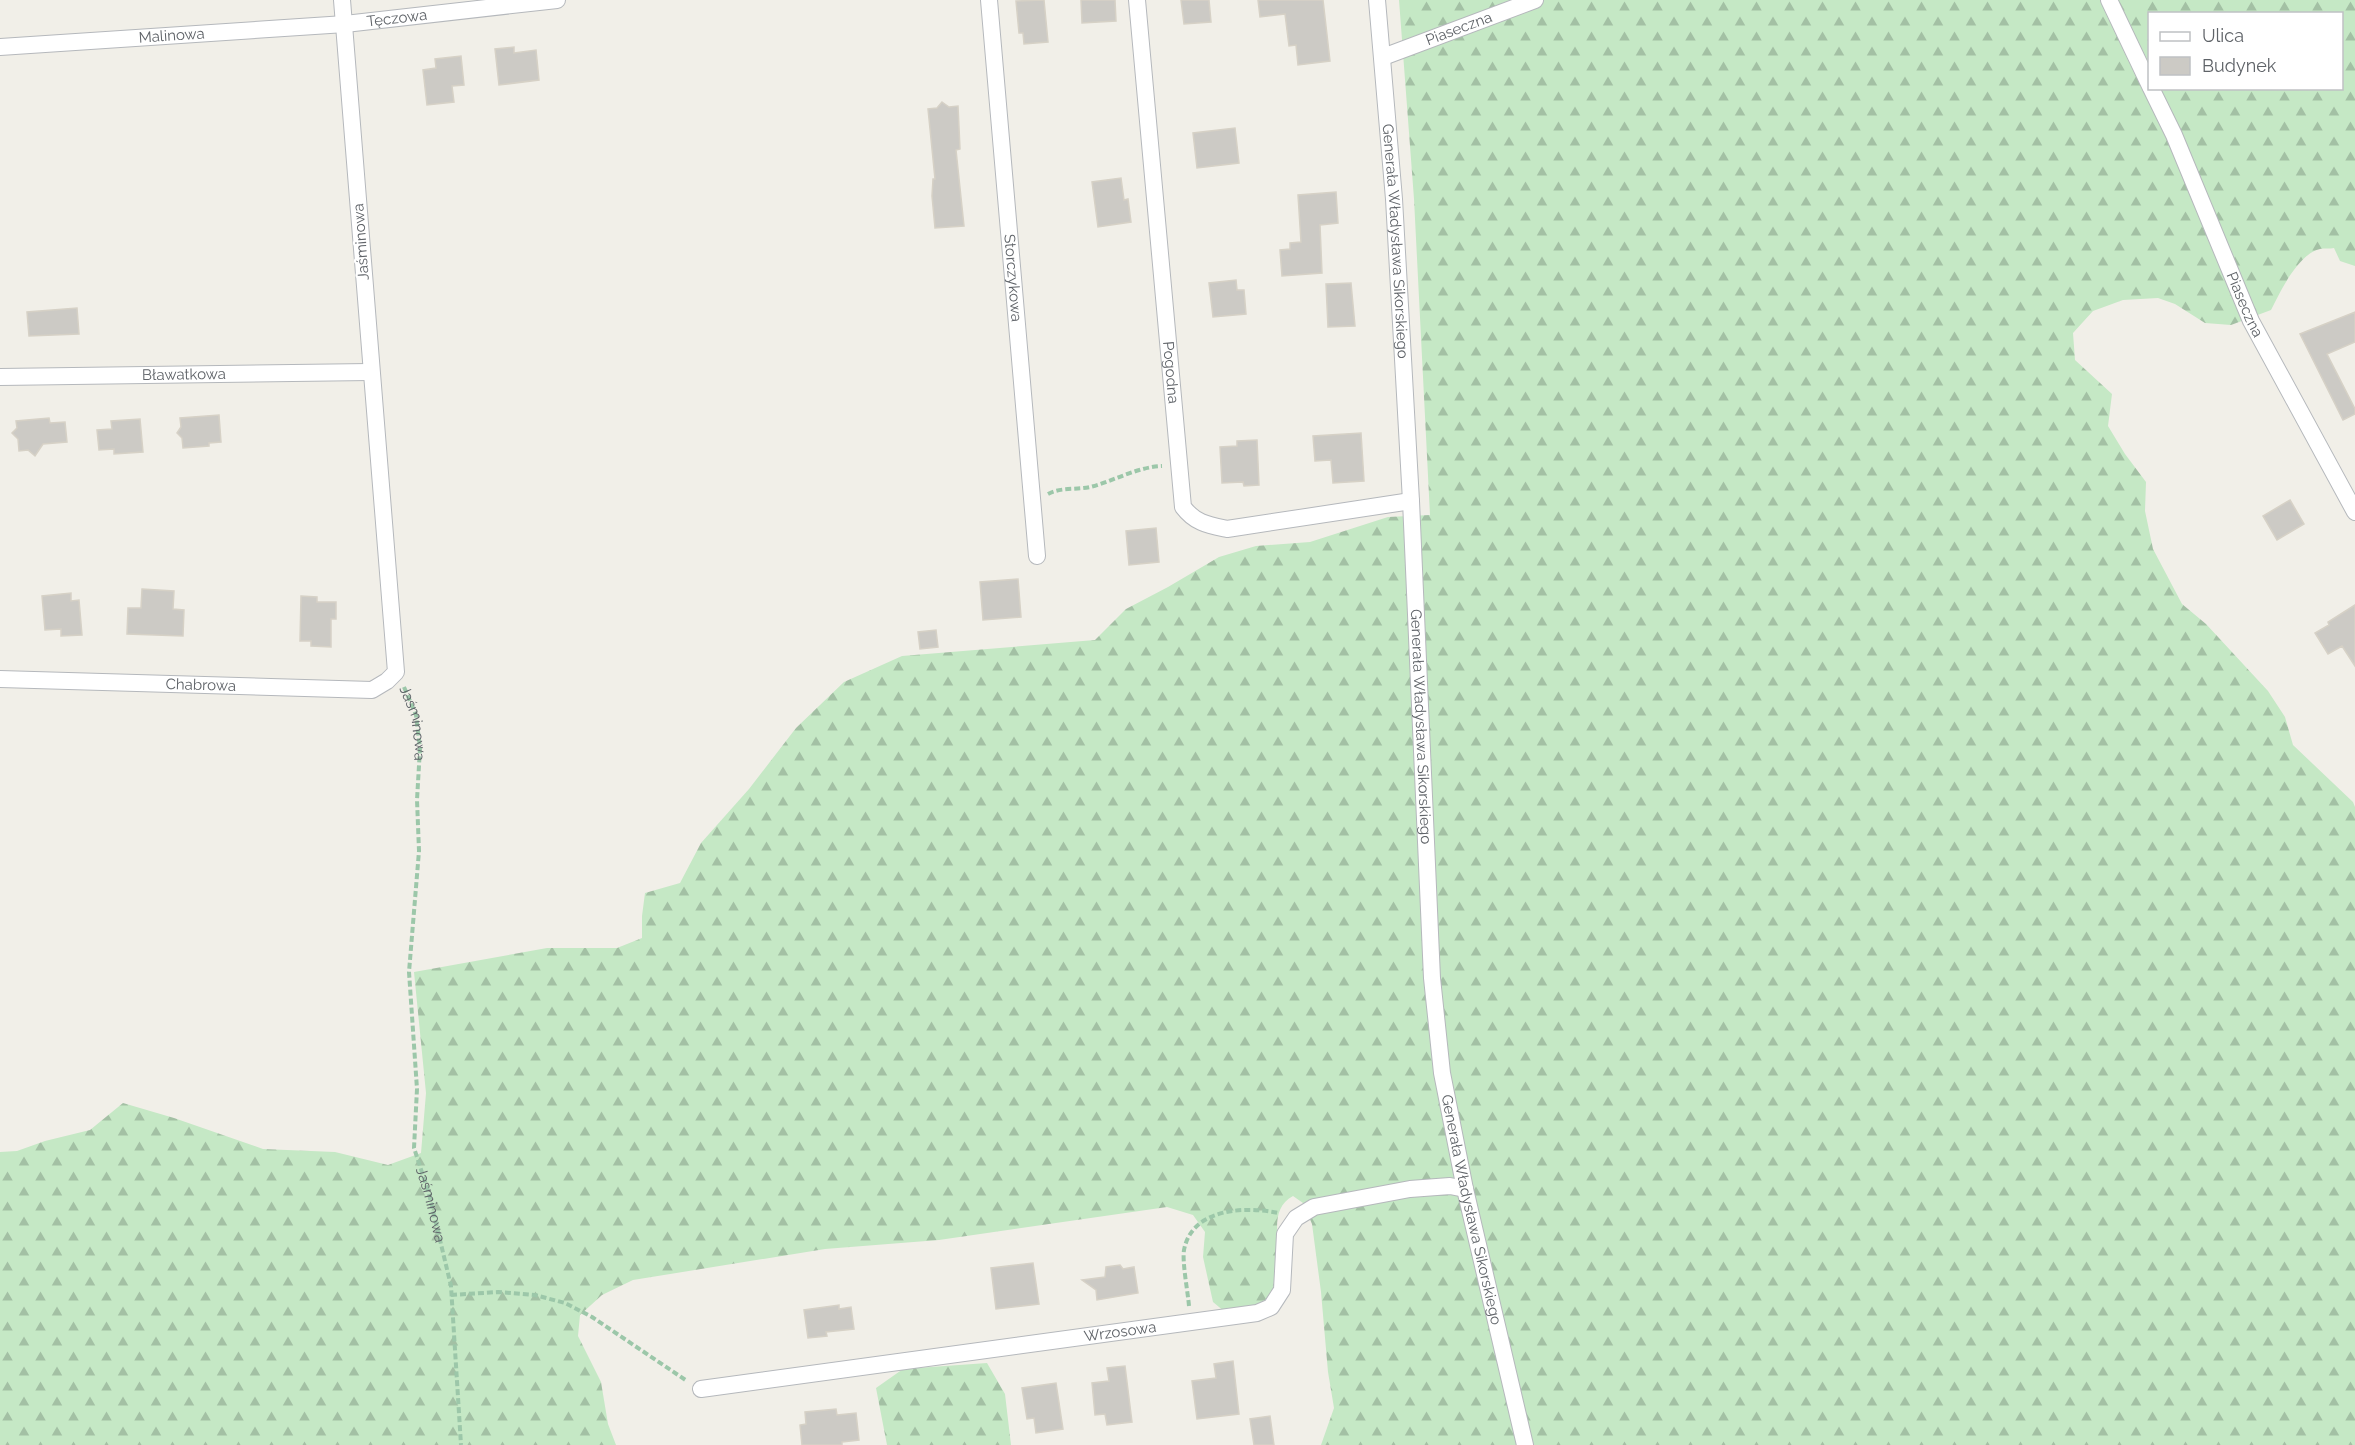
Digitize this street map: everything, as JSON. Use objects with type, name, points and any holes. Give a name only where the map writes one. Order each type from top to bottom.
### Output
[{"type":"street","name":"Jaśminowa","points":[[342,0],[370,372],[386,529],[396,672]]},
{"type":"street","name":"Tęczowa","points":[[345,24],[555,0]]},
{"type":"street","name":"Storczykowa","points":[[989,0],[1037,556]]},
{"type":"street","name":"Pogodna","points":[[1137,0],[1183,507],[1191,518],[1205,525],[1227,528],[1411,501]]},
{"type":"street","name":"Generała Władysława Sikorskiego","points":[[1377,0],[1394,199],[1411,501],[1432,978],[1442,1072],[1466,1190],[1525,1445]]},
{"type":"street","name":"Piaseczna","points":[[1383,57],[1535,0]]},
{"type":"street","name":"Piaseczna","points":[[2109,0],[2148,83]]},
{"type":"street","name":"Malinowa","points":[[0,47],[345,24]]},
{"type":"street","name":"Piaseczna","points":[[2152,90],[2174,135],[2251,321],[2355,512]]},
{"type":"street","name":"Bławatkowa","points":[[0,377],[370,372]]},
{"type":"street","name":"Chabrowa","points":[[0,679],[372,690],[396,672]]},
{"type":"street","points":[[1296,1218],[1314,1207],[1410,1189],[1450,1186],[1466,1190]]},
{"type":"street","name":"Wrzosowa","points":[[701,1389],[1257,1313],[1271,1307],[1282,1290],[1286,1234],[1296,1218]]},
{"type":"path","points":[[1032,508],[1054,491],[1090,487],[1147,468],[1178,467]]},
{"type":"path","name":"Jaśminowa","points":[[396,672],[416,715],[420,748],[417,800],[418,851],[408,972],[417,1089],[414,1148],[429,1194],[451,1295],[461,1445]]},
{"type":"path","points":[[1191,1322],[1184,1250],[1194,1230],[1211,1215],[1247,1208],[1296,1218]]},
{"type":"path","points":[[451,1295],[498,1292],[535,1295],[565,1303],[592,1317],[633,1347],[701,1389]]},
{"type":"green space","points":[[1399,0],[2355,0],[2355,266],[2340,261],[2334,248],[2312,252],[2297,266],[2271,310],[2231,325],[2205,323],[2175,304],[2158,298],[2123,300],[2093,311],[2073,333],[2075,360],[2112,394],[2108,426],[2146,482],[2145,511],[2153,549],[2182,604],[2206,624],[2268,691],[2285,717],[2293,745],[2353,802],[2355,807],[2355,1445],[1321,1445],[1334,1408],[1328,1372],[1321,1292],[1312,1224],[1303,1203],[1293,1196],[1281,1208],[1277,1223],[1279,1278],[1272,1294],[1255,1305],[1225,1312],[1213,1302],[1203,1257],[1205,1232],[1193,1215],[1167,1207],[939,1240],[825,1249],[633,1280],[602,1295],[580,1315],[578,1336],[601,1382],[608,1424],[616,1445],[0,1445],[0,1152],[17,1151],[45,1141],[90,1130],[123,1103],[263,1149],[335,1152],[388,1165],[421,1153],[426,1093],[414,972],[547,948],[617,948],[642,938],[645,893],[680,883],[701,843],[749,789],[796,728],[844,682],[902,656],[1095,640],[1126,609],[1219,557],[1256,546],[1310,542],[1388,517],[1430,515],[1414,199]]},
{"type":"green space","points":[[987,1363],[1005,1394],[1011,1445],[887,1445],[876,1388],[903,1369]]},
{"type":"building","points":[[1044,0],[1048,42],[1024,44],[1023,33],[1019,33],[1016,1]]},
{"type":"building","points":[[1081,0],[1115,0],[1116,21],[1082,23]]},
{"type":"building","points":[[1181,0],[1209,0],[1211,22],[1184,24]]},
{"type":"building","points":[[1258,0],[1323,0],[1330,61],[1298,65],[1296,45],[1289,46],[1285,14],[1260,17]]},
{"type":"building","points":[[514,47],[514,53],[536,50],[539,80],[499,85],[495,49]]},
{"type":"building","points":[[461,56],[464,85],[452,86],[454,102],[427,105],[423,70],[436,68],[435,59]]},
{"type":"building","points":[[942,102],[949,107],[958,106],[960,149],[956,150],[964,226],[935,228],[932,196],[933,179],[935,179],[928,109],[937,108]]},
{"type":"building","points":[[1235,128],[1239,163],[1197,168],[1193,133]]},
{"type":"building","points":[[1121,178],[1124,200],[1128,199],[1131,222],[1098,227],[1092,182]]},
{"type":"building","points":[[1336,192],[1338,223],[1320,225],[1322,273],[1282,276],[1280,250],[1290,249],[1290,243],[1301,242],[1298,195]]},
{"type":"building","points":[[1236,280],[1237,290],[1244,290],[1246,314],[1213,317],[1209,283]]},
{"type":"building","points":[[1351,283],[1355,326],[1328,327],[1326,284]]},
{"type":"building","points":[[77,308],[79,334],[29,336],[27,312]]},
{"type":"building","points":[[2355,312],[2355,342],[2327,354],[2355,409],[2355,414],[2343,420],[2300,334]]},
{"type":"building","points":[[219,415],[221,442],[209,443],[209,446],[183,448],[182,438],[177,433],[181,427],[180,418]]},
{"type":"building","points":[[49,418],[50,423],[65,422],[67,442],[43,444],[35,456],[28,450],[19,451],[18,439],[12,433],[17,428],[16,421]]},
{"type":"building","points":[[140,419],[143,452],[114,454],[114,449],[99,450],[97,430],[112,429],[111,421]]},
{"type":"building","points":[[1361,433],[1364,481],[1333,483],[1331,460],[1315,461],[1313,436]]},
{"type":"building","points":[[1257,440],[1259,485],[1244,486],[1243,482],[1222,483],[1220,447],[1237,446],[1237,441]]},
{"type":"building","points":[[2290,500],[2304,524],[2277,540],[2263,516]]},
{"type":"building","points":[[1156,528],[1159,562],[1129,565],[1126,531]]},
{"type":"building","points":[[1018,579],[1021,617],[983,620],[980,582]]},
{"type":"building","points":[[142,589],[174,591],[173,609],[184,610],[183,636],[127,634],[128,608],[141,608]]},
{"type":"building","points":[[71,593],[71,601],[79,600],[82,635],[61,636],[61,629],[45,630],[42,596]]},
{"type":"building","points":[[301,596],[317,597],[317,602],[336,602],[336,619],[331,619],[331,647],[311,646],[311,641],[300,641]]},
{"type":"building","points":[[2355,605],[2355,666],[2342,646],[2328,654],[2315,633]]},
{"type":"building","points":[[936,630],[938,647],[920,649],[918,632]]},
{"type":"building","points":[[1033,1263],[1039,1304],[996,1309],[991,1268]]},
{"type":"building","points":[[1120,1265],[1123,1269],[1134,1267],[1138,1293],[1097,1300],[1096,1290],[1082,1280],[1105,1277],[1106,1267]]},
{"type":"building","points":[[839,1305],[839,1309],[851,1307],[854,1329],[826,1332],[827,1336],[808,1338],[804,1310]]},
{"type":"building","points":[[1233,1361],[1239,1414],[1197,1419],[1192,1381],[1216,1378],[1214,1364]]},
{"type":"building","points":[[1125,1366],[1132,1422],[1107,1425],[1105,1414],[1095,1415],[1092,1383],[1109,1381],[1107,1368]]},
{"type":"building","points":[[1056,1383],[1063,1429],[1036,1433],[1034,1418],[1027,1419],[1022,1388]]},
{"type":"building","points":[[836,1409],[837,1415],[856,1413],[859,1440],[842,1442],[842,1445],[802,1445],[800,1425],[806,1424],[805,1412]]},
{"type":"building","points":[[1270,1416],[1274,1445],[1254,1445],[1250,1419]]}]
